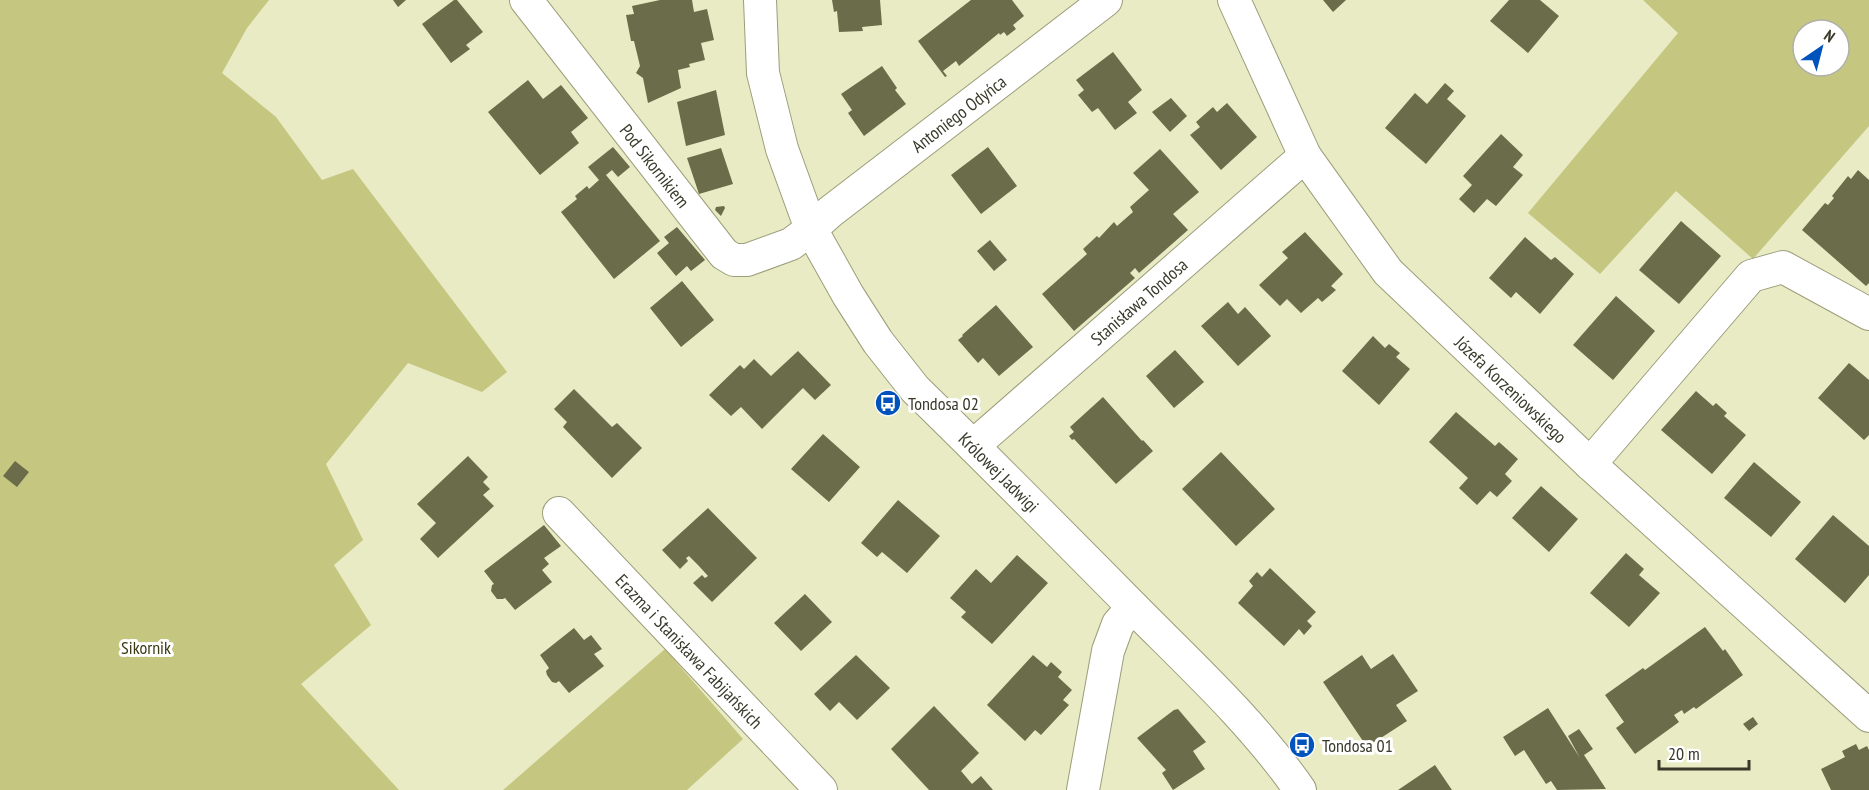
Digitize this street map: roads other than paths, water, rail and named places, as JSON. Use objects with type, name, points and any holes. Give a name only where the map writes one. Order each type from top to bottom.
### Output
[{"type":"street","name":"Pod Sikornikiem","points":[[526,0],[724,254],[734,260],[756,258],[791,244],[811,229]]},
{"type":"street","name":"Królowej Jadwigi","points":[[760,0],[763,73],[782,149],[811,229],[848,295],[878,342],[915,389],[1262,740],[1280,760],[1300,790]]},
{"type":"street","name":"Antoniego Odyńca","points":[[811,229],[1106,0]]},
{"type":"street","name":"Józefa Korzeniowskiego","points":[[1234,0],[1305,156],[1388,272],[1590,464],[1869,716]]},
{"type":"street","name":"Stanisława Tondosa","points":[[973,446],[1305,156]]},
{"type":"street","points":[[1590,464],[1751,276],[1783,267],[1869,314]]},
{"type":"street","name":"Erazma i Stanisława Fabijańskich","points":[[559,513],[821,790]]},
{"type":"street","points":[[1083,790],[1108,651],[1118,624],[1133,607]]},
{"type":"place","name":"Tondosa 02","points":[[888,403]]},
{"type":"place","name":"Tondosa 01","points":[[1302,745]]},
{"type":"park label","name":"Sikornik","points":[[146,647]]}]
